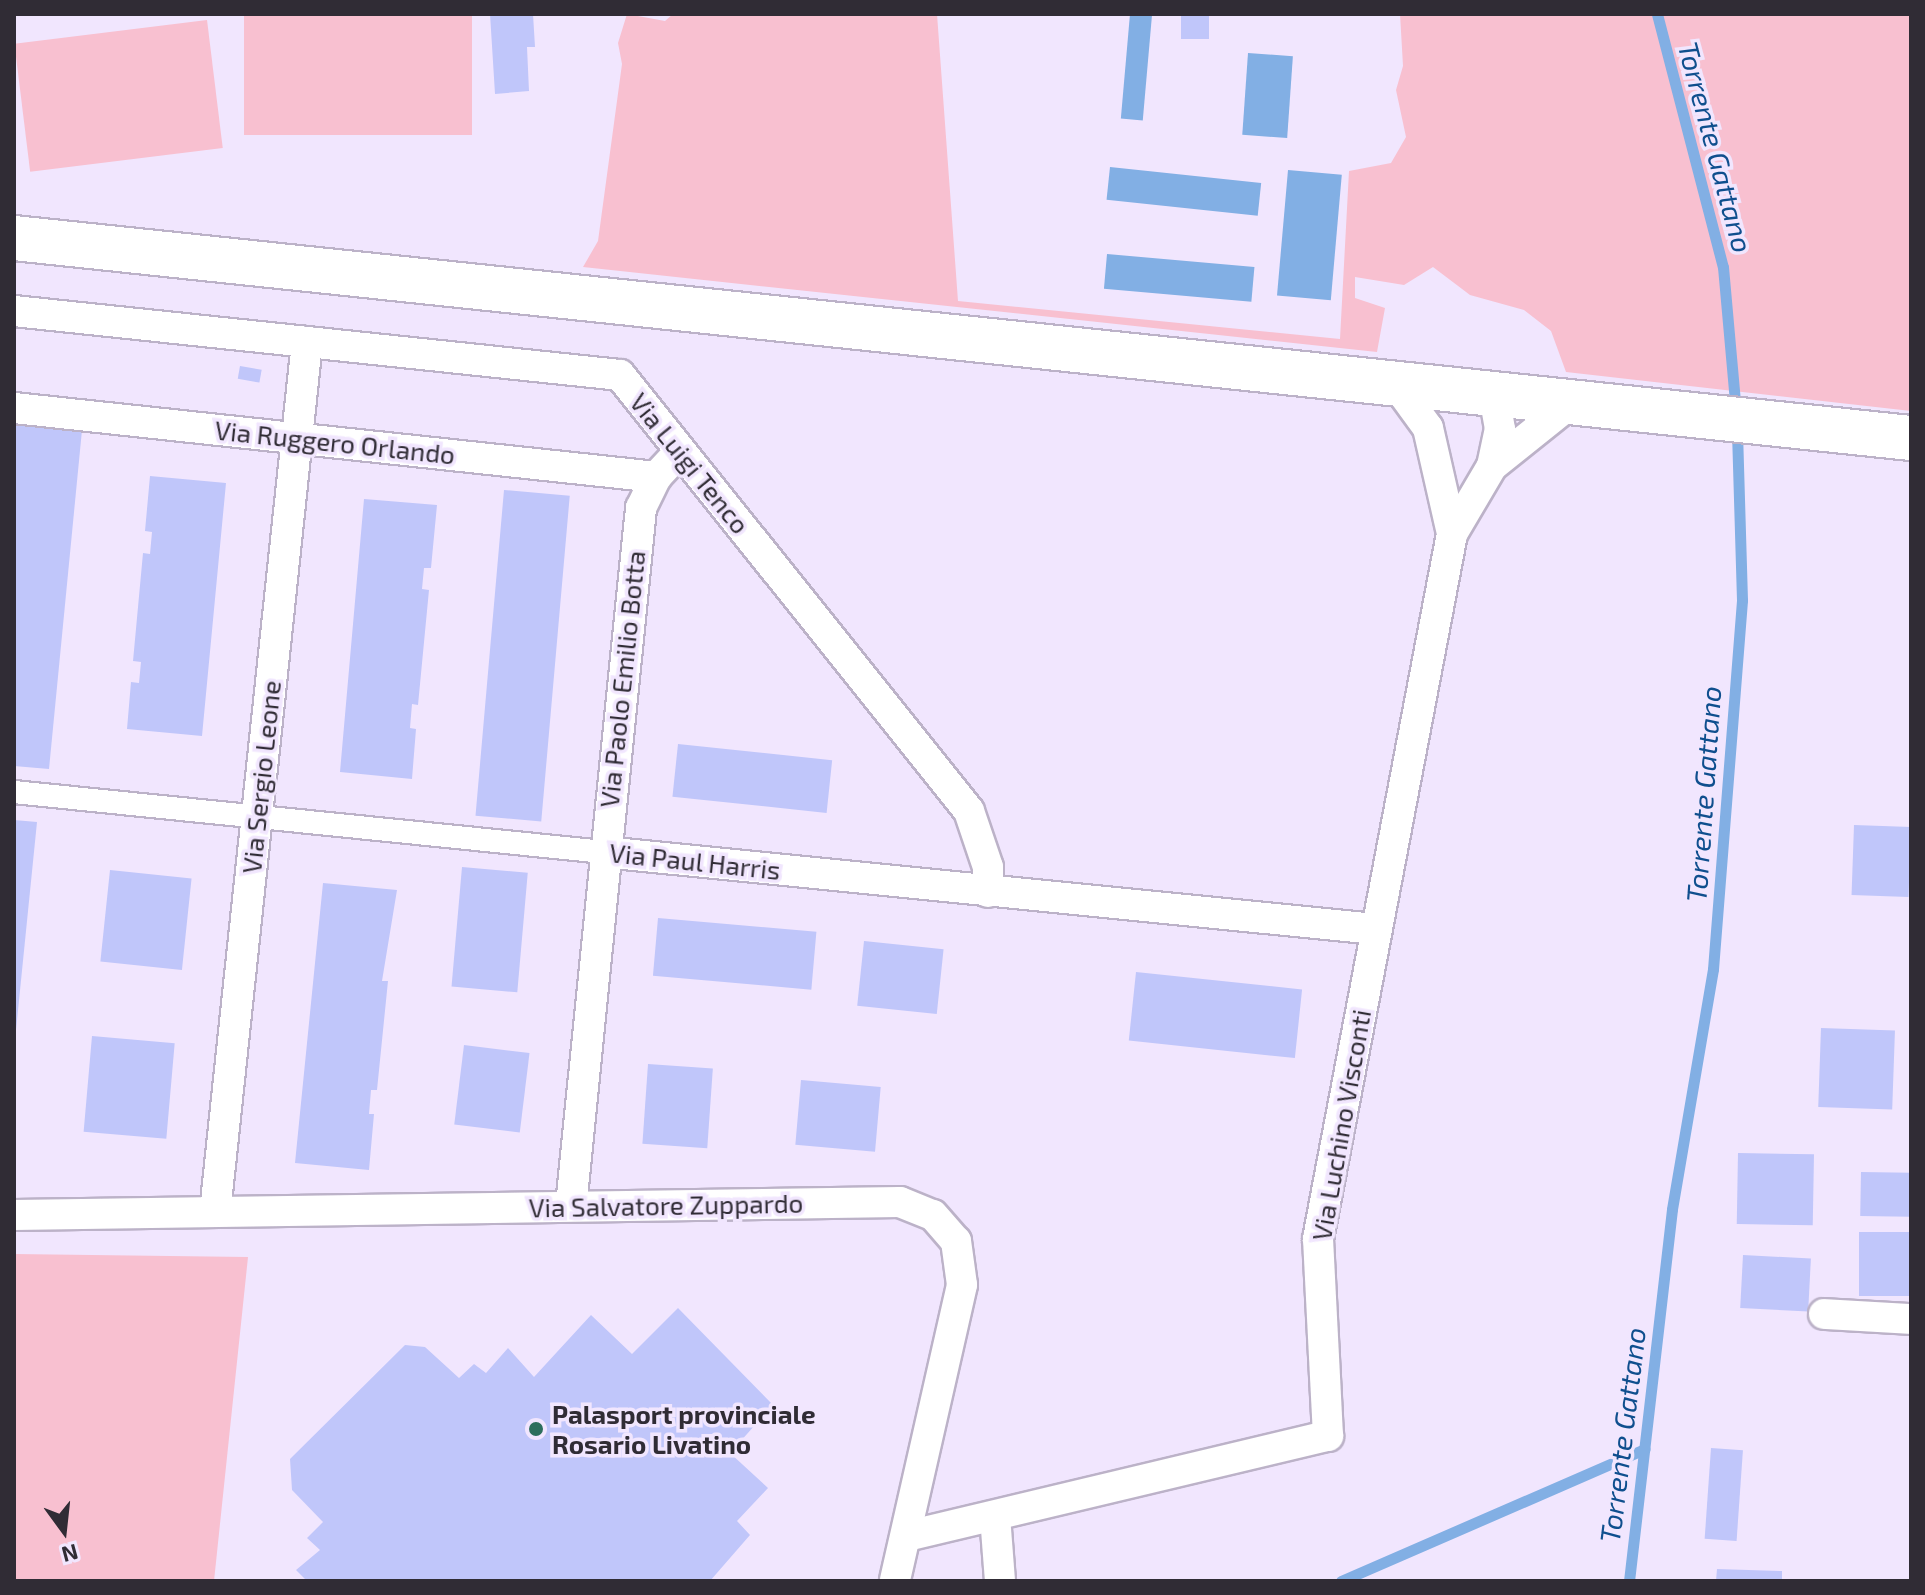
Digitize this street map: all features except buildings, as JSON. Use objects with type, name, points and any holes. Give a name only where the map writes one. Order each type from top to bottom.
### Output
[{"type":"main road","points":[[14,238],[1393,380],[1911,438]]},
{"type":"street","name":"Via Luigi Tenco","points":[[14,311],[620,375],[969,811],[988,867],[988,892]]},
{"type":"street","name":"Via Sergio Leone","points":[[215,1212],[307,342]]},
{"type":"street","name":"Via Luchino Visconti","points":[[1393,380],[1428,428],[1452,534]]},
{"type":"street","name":"Via Luchino Visconti","points":[[907,1536],[1328,1436],[1318,1239],[1452,534],[1492,466],[1500,429],[1493,391]]},
{"type":"street","name":"Via Luchino Visconti","points":[[1492,466],[1573,401]]},
{"type":"street","name":"Via Ruggero Orlando","points":[[14,408],[656,477]]},
{"type":"street","name":"Via Paolo Emilio Botta","points":[[571,1206],[604,852],[641,508],[656,477],[680,451]]},
{"type":"street","name":"Via Paul Harris","points":[[14,792],[1376,929]]},
{"type":"street","name":"Via Salvatore Zuppardo","points":[[14,1215],[900,1202],[933,1215],[956,1241],[962,1285],[895,1581]]},
{"type":"street","points":[[1824,1314],[1911,1319]]},
{"type":"street","points":[[995,1516],[1000,1581]]},
{"type":"shaded area","points":[[244,14],[472,14],[472,135],[244,135]]},
{"type":"shaded area","points":[[627,14],[665,21],[673,14],[937,14],[958,301],[1340,339],[1349,171],[1391,163],[1406,137],[1396,90],[1403,66],[1400,14],[1911,14],[1911,411],[1566,372],[1551,331],[1524,310],[1470,295],[1433,267],[1404,285],[1355,277],[1355,298],[1385,308],[1377,352],[583,267],[598,241],[622,64],[618,43]]},
{"type":"shaded area","points":[[207,20],[223,148],[30,172],[14,44]]},
{"type":"shaded area","points":[[14,1254],[248,1257],[214,1581],[14,1581]]},
{"type":"water","points":[[1130,14],[1152,16],[1143,121],[1121,119]]},
{"type":"water","points":[[1248,53],[1293,56],[1287,138],[1242,135]]},
{"type":"water","points":[[1110,167],[1261,183],[1258,216],[1107,200]]},
{"type":"water","points":[[1288,170],[1342,175],[1331,300],[1277,296]]},
{"type":"water","points":[[1107,254],[1254,267],[1251,302],[1104,289]]},
{"type":"waterway","name":"Torrente Gattano","points":[[1657,14],[1723,267],[1736,412]]},
{"type":"waterway","name":"Torrente Gattano","points":[[1629,1581],[1672,1209],[1713,969],[1742,600],[1737,429]]},
{"type":"waterway","points":[[1341,1581],[1644,1449]]},
{"type":"place","name":"Palasport provinciale Rosario Livatino","points":[[536,1429]]}]
